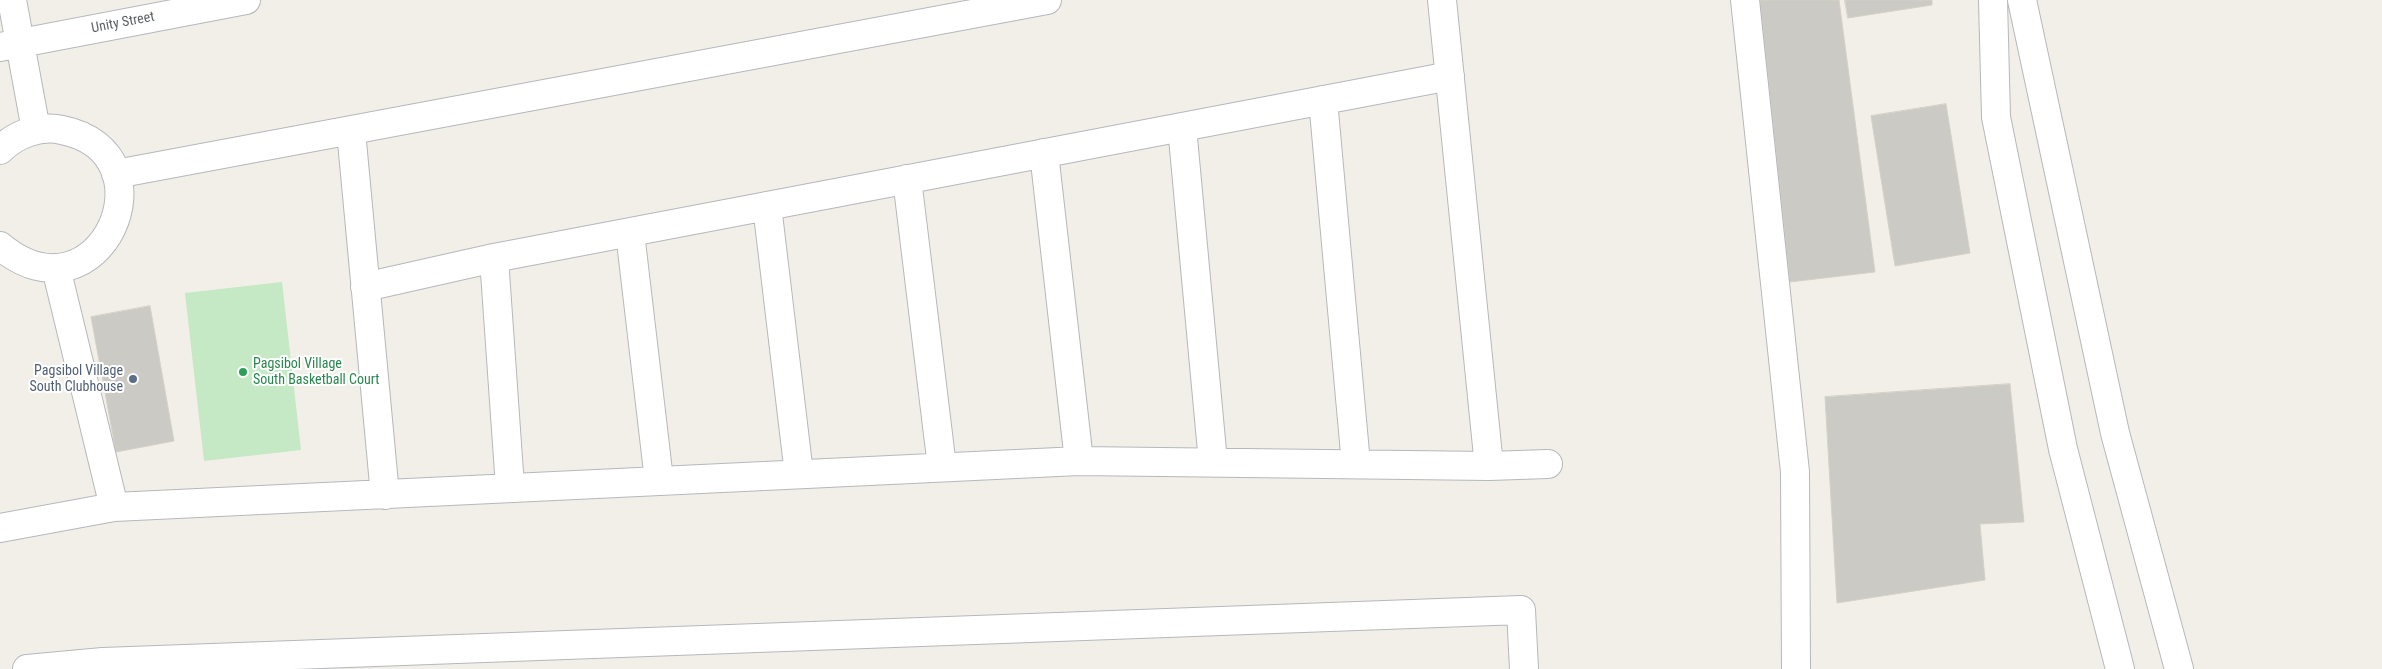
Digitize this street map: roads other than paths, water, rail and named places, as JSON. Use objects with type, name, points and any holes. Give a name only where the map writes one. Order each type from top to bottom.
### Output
[{"type":"street","points":[[12,0],[10,45],[36,130]]},
{"type":"street","name":"Unity Street","points":[[10,45],[246,0]]},
{"type":"street","points":[[116,174],[1047,0]]},
{"type":"street","points":[[1442,0],[1489,466]]},
{"type":"street","points":[[1745,0],[1795,472],[1796,669]]},
{"type":"street","points":[[1992,0],[1996,117],[2063,449],[2120,669]]},
{"type":"street","points":[[2022,0],[2115,434],[2179,669]]},
{"type":"street","points":[[365,287],[494,258],[1450,76]]},
{"type":"street","points":[[1323,100],[1356,464]]},
{"type":"street","points":[[1182,127],[1213,462]]},
{"type":"street","points":[[0,150],[20,135],[36,130],[56,128],[76,132],[93,142],[107,156],[116,174],[120,194],[118,216],[110,235],[95,251],[77,263],[56,268],[35,266],[15,258],[0,246]]},
{"type":"street","points":[[351,131],[385,495]]},
{"type":"street","points":[[1044,154],[1079,461]]},
{"type":"street","points":[[907,179],[942,467]]},
{"type":"street","points":[[767,206],[799,474]]},
{"type":"street","points":[[630,233],[659,480]]},
{"type":"street","points":[[494,258],[510,487]]},
{"type":"street","points":[[56,268],[114,507]]},
{"type":"street","points":[[0,528],[114,507],[1079,461],[1489,466],[1548,464]]},
{"type":"street","points":[[27,669],[1520,610],[1524,669]]},
{"type":"place","name":"Pagsibol Village South Basketball Court","points":[[243,372]]},
{"type":"place","name":"Pagsibol Village South Clubhouse","points":[[133,379]]}]
